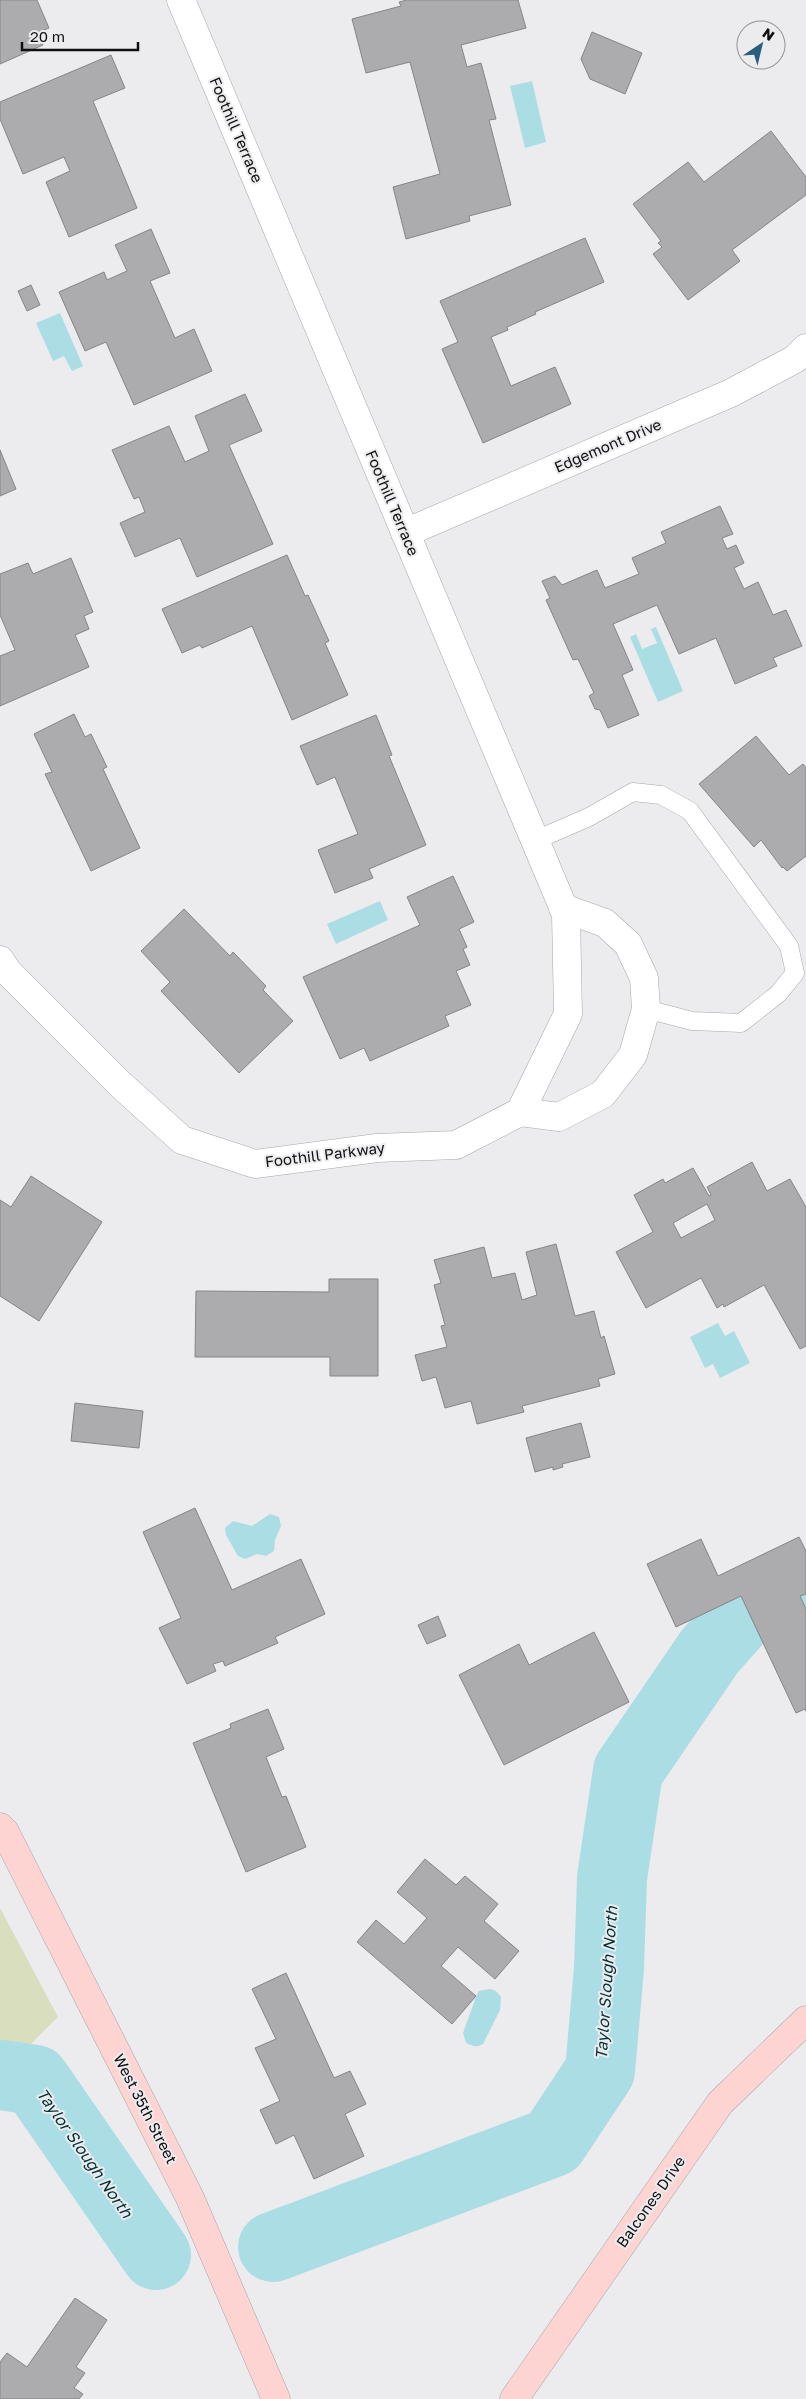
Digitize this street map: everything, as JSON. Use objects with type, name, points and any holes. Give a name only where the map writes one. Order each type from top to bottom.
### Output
[{"type":"street","name":"Foothill Terrace","points":[[181,0],[566,914],[568,1014],[520,1112]]},
{"type":"street","name":"Edgemont Drive","points":[[405,533],[731,393],[795,359],[806,348]]},
{"type":"street","points":[[520,1112],[559,1117],[603,1094],[633,1056],[646,1009],[644,978],[628,944],[605,923],[563,908]]},
{"type":"street","name":"Foothill Parkway","points":[[3,973],[182,1140],[255,1164],[377,1148],[456,1145],[520,1112]]},
{"type":"street","name":"West 35th Street","points":[[2,1826],[190,2198],[270,2396]]},
{"type":"street","name":"Balcones Drive","points":[[514,2399],[720,2103],[806,2020]]},
{"type":"lane","points":[[536,840],[589,817],[633,792],[661,795],[690,811],[789,946],[795,973],[778,994],[741,1023],[692,1021],[646,1009]]},
{"type":"green space","points":[[0,1908],[58,2017],[0,2075]]},
{"type":"water","points":[[532,81],[546,142],[525,148],[510,86]]},
{"type":"water","points":[[60,313],[83,366],[72,371],[64,356],[53,361],[36,323]]},
{"type":"water","points":[[656,627],[683,691],[658,702],[630,637],[636,634],[642,649],[657,643],[651,629]]},
{"type":"water","points":[[380,901],[388,920],[336,944],[327,924]]},
{"type":"water","points":[[718,1323],[725,1336],[734,1331],[750,1363],[720,1378],[713,1364],[705,1368],[690,1337]]},
{"type":"water","points":[[270,1514],[279,1517],[281,1526],[275,1540],[274,1551],[266,1556],[257,1554],[245,1559],[238,1556],[226,1535],[225,1528],[233,1521],[252,1526]]},
{"type":"water","points":[[490,1989],[496,1991],[501,1997],[500,2010],[483,2044],[473,2046],[466,2043],[463,2033],[477,1994],[479,1991]]},
{"type":"building","points":[[0,0],[37,0],[49,28],[37,33],[43,45],[0,64]]},
{"type":"building","points":[[407,0],[518,0],[526,28],[461,45],[467,67],[481,63],[496,119],[489,120],[511,205],[469,216],[470,221],[406,239],[393,187],[440,174],[410,62],[366,73],[352,19],[401,6],[399,2]]},
{"type":"building","points":[[592,32],[642,53],[625,94],[590,79],[581,59]]},
{"type":"building","points":[[111,55],[125,88],[93,101],[137,208],[69,237],[46,182],[70,171],[64,157],[23,174],[0,119],[0,102]]},
{"type":"building","points":[[771,131],[806,177],[806,195],[732,250],[740,261],[688,300],[653,254],[662,247],[658,243],[661,241],[633,204],[688,162],[704,182]]},
{"type":"building","points":[[151,229],[170,273],[150,281],[175,338],[194,329],[212,371],[134,405],[106,342],[85,351],[59,292],[104,272],[107,280],[127,271],[115,245]]},
{"type":"building","points":[[585,238],[604,282],[535,312],[536,314],[507,327],[508,330],[491,337],[511,386],[555,367],[571,404],[483,443],[442,349],[458,342],[440,301]]},
{"type":"building","points":[[31,285],[40,305],[27,311],[18,291]]},
{"type":"building","points":[[245,394],[262,431],[229,445],[273,544],[197,577],[180,538],[135,557],[120,523],[145,512],[139,497],[134,499],[112,450],[169,426],[185,462],[209,451],[195,416]]},
{"type":"building","points":[[0,450],[16,489],[0,496]]},
{"type":"building","points":[[720,506],[733,534],[722,538],[727,549],[736,545],[744,563],[734,568],[744,589],[758,582],[773,615],[786,610],[802,646],[773,658],[777,666],[735,684],[716,638],[679,654],[657,605],[613,624],[633,670],[622,675],[639,715],[608,728],[600,710],[595,709],[589,696],[594,693],[578,659],[573,660],[546,600],[550,598],[542,581],[555,576],[562,585],[597,570],[605,588],[639,574],[632,558],[666,543],[661,532]]},
{"type":"building","points":[[287,555],[305,596],[308,595],[329,641],[325,643],[348,695],[292,720],[252,626],[202,648],[200,645],[182,653],[162,609]]},
{"type":"building","points":[[71,558],[93,612],[84,616],[89,629],[75,635],[89,667],[0,706],[0,656],[15,650],[0,615],[0,574],[28,563],[33,574]]},
{"type":"building","points":[[74,714],[85,737],[91,734],[107,767],[103,769],[140,848],[91,871],[45,774],[52,772],[34,734]]},
{"type":"building","points":[[376,715],[392,755],[389,756],[426,845],[369,869],[373,878],[335,893],[318,850],[358,834],[335,777],[317,785],[300,746]]},
{"type":"building","points":[[756,736],[789,775],[803,764],[806,768],[806,856],[787,871],[782,868],[761,840],[754,847],[699,784]]},
{"type":"building","points":[[453,876],[474,922],[459,929],[467,947],[463,949],[470,965],[456,971],[471,1005],[445,1016],[449,1026],[370,1061],[364,1048],[340,1059],[303,977],[420,925],[407,897]]},
{"type":"building","points":[[184,909],[230,956],[233,952],[266,986],[263,990],[293,1021],[239,1073],[161,991],[170,982],[141,951]]},
{"type":"building","points":[[752,1162],[767,1191],[790,1179],[806,1207],[806,1346],[800,1349],[764,1285],[724,1307],[723,1304],[717,1308],[701,1278],[646,1308],[616,1252],[653,1232],[634,1195],[663,1179],[665,1183],[693,1168],[709,1196],[711,1195],[707,1187]],"holes":[[[707,1204],[715,1220],[681,1238],[673,1223]]]},
{"type":"building","points":[[31,1176],[102,1222],[39,1321],[0,1296],[0,1200],[11,1207]]},
{"type":"building","points":[[556,1244],[575,1316],[594,1311],[601,1338],[604,1336],[615,1374],[598,1379],[600,1386],[522,1406],[524,1412],[477,1424],[471,1401],[445,1408],[436,1377],[422,1381],[415,1355],[447,1347],[441,1326],[445,1325],[434,1285],[441,1283],[434,1260],[484,1247],[492,1278],[515,1273],[522,1300],[537,1295],[526,1252]]},
{"type":"building","points":[[329,1279],[378,1279],[378,1376],[330,1376],[330,1357],[195,1357],[196,1291],[329,1292]]},
{"type":"building","points":[[75,1403],[143,1411],[139,1448],[71,1441]]},
{"type":"building","points":[[581,1423],[590,1457],[562,1464],[563,1467],[553,1470],[553,1467],[535,1472],[526,1438]]},
{"type":"building","points":[[195,1508],[232,1590],[301,1559],[325,1614],[275,1637],[278,1643],[225,1666],[223,1661],[213,1664],[216,1671],[187,1684],[159,1628],[181,1618],[143,1532]]},
{"type":"building","points":[[799,1537],[806,1551],[806,1594],[800,1596],[806,1609],[806,1711],[805,1709],[796,1713],[741,1596],[676,1627],[647,1564],[701,1539],[718,1576]]},
{"type":"building","points":[[438,1616],[446,1636],[427,1644],[418,1625]]},
{"type":"building","points":[[594,1632],[629,1702],[504,1765],[459,1675],[519,1644],[529,1665]]},
{"type":"building","points":[[268,1709],[284,1749],[266,1757],[282,1797],[286,1796],[306,1847],[246,1872],[193,1743],[231,1728],[230,1724]]},
{"type":"building","points":[[425,1859],[456,1885],[465,1876],[498,1904],[484,1921],[519,1951],[495,1979],[458,1947],[441,1966],[476,1996],[452,2024],[357,1942],[376,1920],[404,1944],[427,1918],[397,1892]]},
{"type":"building","points":[[286,1973],[334,2078],[350,2071],[366,2104],[345,2114],[364,2156],[314,2179],[294,2135],[276,2144],[260,2110],[280,2101],[255,2048],[276,2039],[252,1989]]},
{"type":"building","points":[[75,2298],[107,2320],[76,2367],[85,2373],[74,2388],[83,2394],[79,2399],[0,2399],[0,2362],[7,2353],[27,2367]]},
{"type":"waterway","name":"Taylor Slough North","points":[[273,2247],[553,2142],[600,2071],[609,1968],[612,1878],[628,1771],[710,1651],[743,1614],[777,1600],[806,1599]]},
{"type":"waterway","name":"Taylor Slough North","points":[[0,2075],[35,2080],[156,2255]]}]
